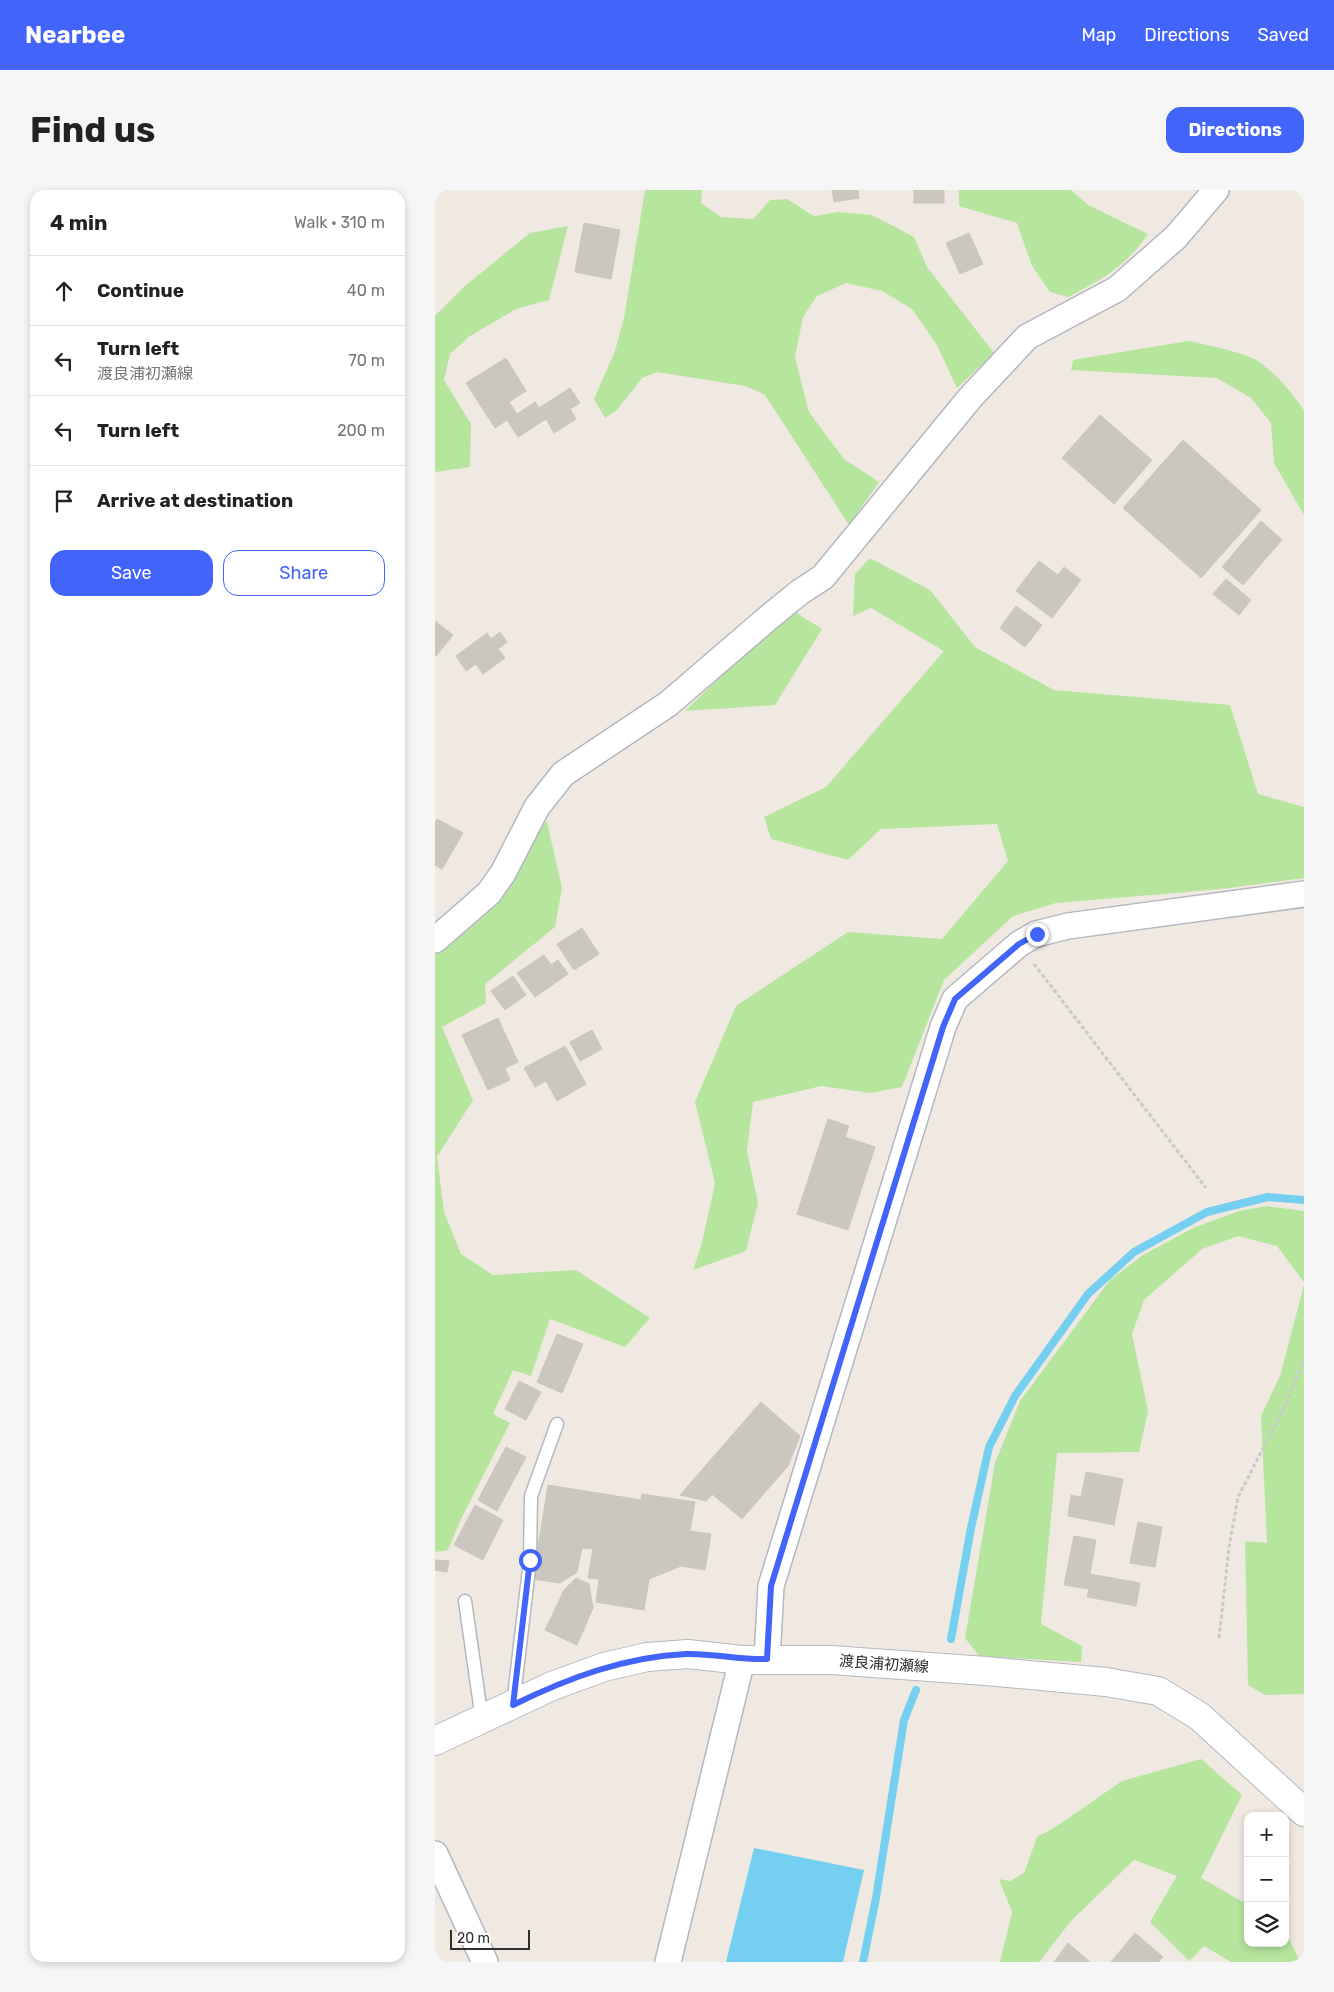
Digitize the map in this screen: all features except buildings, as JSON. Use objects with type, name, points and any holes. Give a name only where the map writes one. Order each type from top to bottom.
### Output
[{"type":"main road","name":"渡良浦初瀬線","points":[[435,1741],[552,1686],[587,1673],[647,1658],[688,1654],[755,1659],[831,1660],[986,1671],[1107,1682],[1158,1691],[1199,1716],[1304,1812]]},
{"type":"street","points":[[435,940],[489,893],[503,873],[537,807],[563,774],[668,704],[768,618],[800,592],[823,577],[970,398],[1027,337],[1117,289],[1176,237],[1216,190]]},
{"type":"street","points":[[668,1962],[755,1659],[771,1586],[943,1027],[955,999],[1019,944],[1037,934],[1068,926],[1304,894]]},
{"type":"street","points":[[435,1854],[485,1962]]},
{"type":"lane","points":[[513,1705],[530,1560],[531,1496],[557,1424]]},
{"type":"lane","points":[[465,1601],[482,1720]]},
{"type":"path","points":[[1019,944],[1206,1188]]},
{"type":"path","points":[[1219,1638],[1229,1548],[1238,1497],[1286,1404],[1304,1359]]},
{"type":"green space","points":[[645,190],[702,190],[701,203],[721,217],[753,219],[770,200],[787,199],[814,216],[838,212],[872,215],[914,237],[927,267],[994,353],[957,388],[937,345],[912,309],[882,291],[846,283],[817,296],[803,317],[795,357],[809,412],[844,459],[879,482],[849,525],[765,395],[745,386],[657,372],[642,378],[617,410],[605,418],[594,399],[615,351],[624,318]]},
{"type":"green space","points":[[959,190],[1071,190],[1088,205],[1148,234],[1122,264],[1068,297],[1050,292],[1032,266],[1017,223],[959,206]]},
{"type":"green space","points":[[568,226],[549,300],[516,309],[470,336],[450,354],[444,380],[471,424],[470,467],[435,472],[435,316],[465,286],[530,233]]},
{"type":"green space","points":[[1189,341],[1231,351],[1256,360],[1276,376],[1304,411],[1304,515],[1274,463],[1271,423],[1251,398],[1217,378],[1071,370],[1073,360]]},
{"type":"green space","points":[[870,558],[930,590],[975,647],[1054,690],[1230,705],[1258,794],[1304,807],[1304,878],[1221,889],[1056,903],[1013,916],[944,980],[902,1087],[870,1093],[821,1086],[753,1102],[747,1151],[758,1203],[746,1251],[693,1270],[702,1243],[715,1183],[695,1102],[736,1006],[848,932],[942,939],[1008,861],[997,824],[881,829],[848,860],[771,839],[764,817],[826,787],[944,651],[871,608],[853,616],[855,574]]},
{"type":"green space","points":[[790,609],[822,629],[775,705],[685,711]]},
{"type":"green space","points":[[547,822],[562,888],[555,927],[485,984],[486,1003],[442,1027],[473,1100],[437,1157],[444,1212],[461,1254],[493,1275],[576,1270],[650,1318],[625,1347],[550,1319],[531,1376],[513,1370],[493,1414],[510,1423],[460,1521],[448,1550],[435,1552],[435,951],[535,828]]},
{"type":"green space","points":[[1267,1206],[1304,1211],[1304,1282],[1277,1246],[1238,1236],[1202,1249],[1144,1300],[1132,1334],[1148,1411],[1139,1452],[1057,1453],[1041,1624],[1082,1646],[1081,1662],[979,1656],[965,1638],[995,1463],[1020,1401],[1110,1280],[1143,1255],[1193,1228],[1239,1211]]},
{"type":"green space","points":[[1304,1285],[1304,1694],[1265,1695],[1248,1685],[1245,1541],[1267,1543],[1261,1416],[1280,1376]]},
{"type":"green space","points":[[1201,1759],[1242,1795],[1201,1878],[1244,1903],[1244,1947],[1289,1947],[1289,1938],[1300,1962],[1231,1962],[1204,1946],[1189,1961],[1150,1922],[1177,1876],[1134,1860],[1071,1921],[1039,1962],[1000,1962],[1012,1912],[999,1879],[1010,1881],[1024,1873],[1037,1837],[1054,1828],[1122,1781]]},
{"type":"water","points":[[754,1848],[864,1870],[843,1962],[726,1962]]},
{"type":"waterway","points":[[951,1639],[971,1528],[989,1447],[1015,1396],[1088,1294],[1134,1252],[1207,1212],[1268,1197],[1304,1200]]},
{"type":"waterway","points":[[863,1962],[876,1898],[904,1720],[916,1690]]},
{"type":"route","points":[[530,1560],[513,1705],[552,1686],[604,1667],[647,1658],[688,1654],[742,1660],[767,1659],[771,1586],[943,1027],[955,999],[1019,944],[1037,934]]}]
